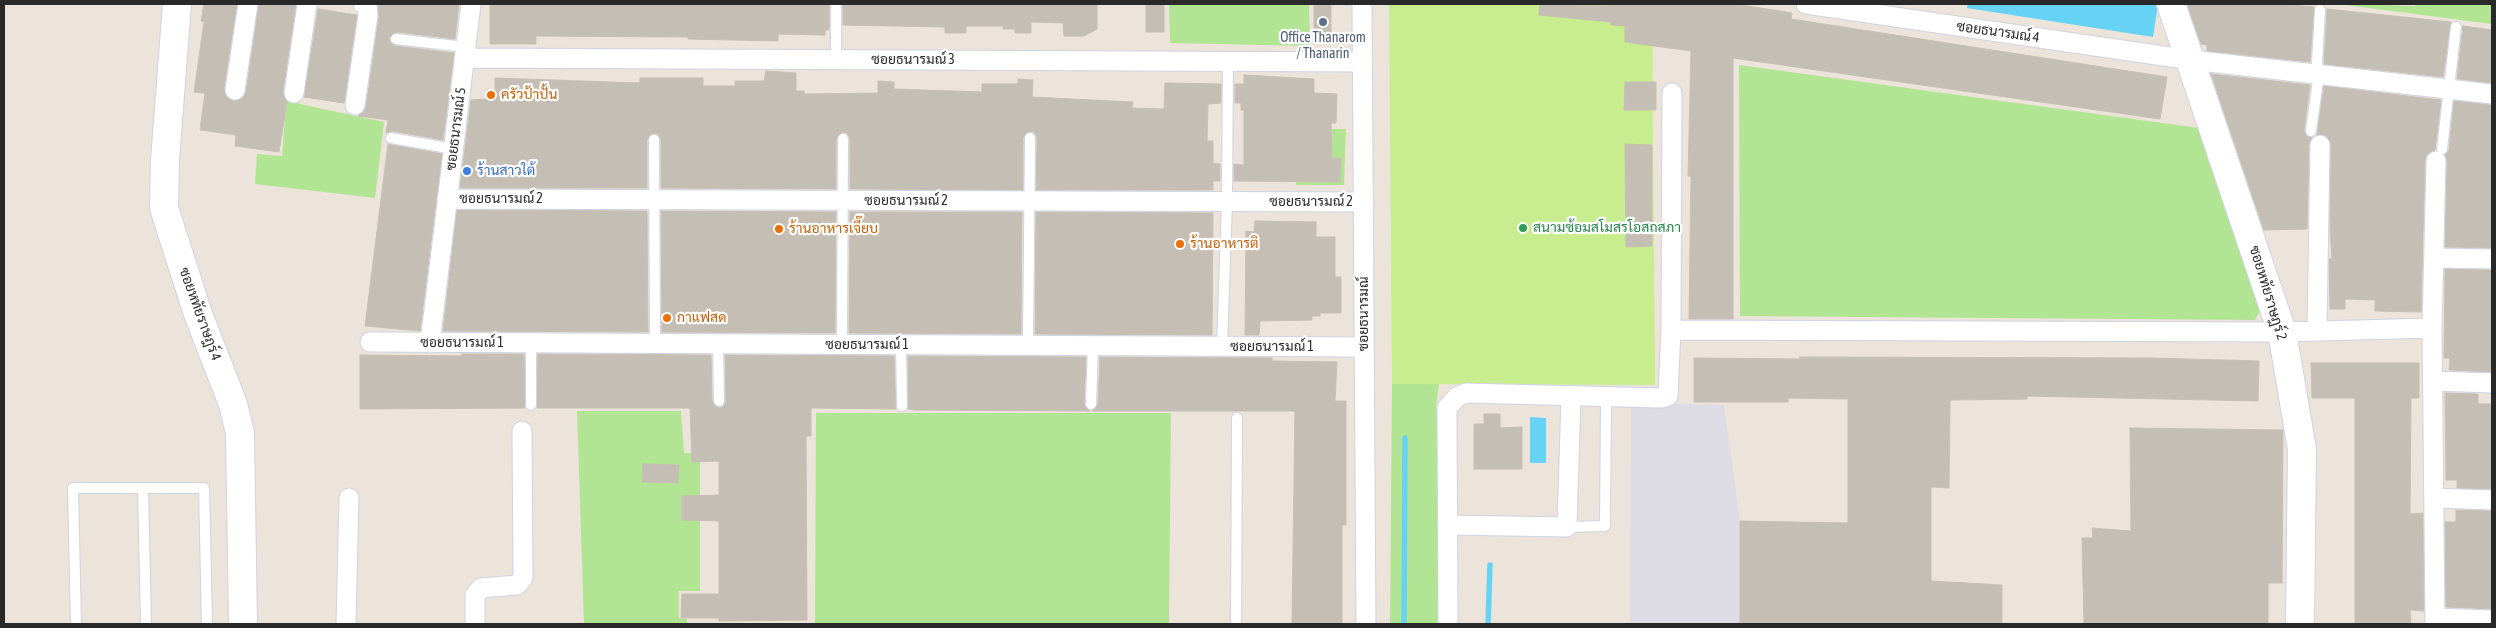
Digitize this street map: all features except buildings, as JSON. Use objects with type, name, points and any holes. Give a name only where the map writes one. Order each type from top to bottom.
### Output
[{"type":"street","name":"ซอยหทัยราษฎร์ 4","points":[[177,4],[165,160],[164,208],[198,314],[233,404],[240,432],[243,624]]},
{"type":"street","points":[[235,90],[248,4]]},
{"type":"street","points":[[294,93],[307,4]]},
{"type":"street","points":[[354,106],[368,15],[367,5],[363,4]]},
{"type":"street","name":"ซอยธนารมณ์ 5","points":[[430,343],[471,4]]},
{"type":"street","name":"ซอยธนารมณ์","points":[[1362,4],[1366,624]]},
{"type":"street","name":"ซอยธนารมณ์ 4","points":[[1806,4],[2191,60],[2492,94]]},
{"type":"street","name":"ซอยหทัยราษฎร์ 2","points":[[2171,4],[2282,332],[2302,449],[2300,624]]},
{"type":"street","name":"ซอยธนารมณ์ 3","points":[[465,52],[836,59],[1363,62]]},
{"type":"street","points":[[1448,624],[1447,408],[1457,397],[1466,393],[1606,397],[1668,396],[1671,330],[1672,92]]},
{"type":"street","points":[[2316,138],[2316,331]]},
{"type":"street","points":[[2439,155],[2432,328],[2435,621],[2492,620]]},
{"type":"street","name":"ซอยธนารมณ์ 2","points":[[447,199],[1364,202]]},
{"type":"street","points":[[2435,258],[2492,259]]},
{"type":"street","points":[[1671,330],[2282,332],[2432,328]]},
{"type":"street","name":"ซอยธนารมณ์ 1","points":[[370,342],[1364,347]]},
{"type":"street","points":[[2433,381],[2492,383]]},
{"type":"street","points":[[1448,525],[1568,527],[1571,396]]},
{"type":"street","points":[[475,624],[475,595],[481,588],[517,585],[523,578],[522,431]]},
{"type":"street","points":[[346,624],[349,498]]},
{"type":"street","points":[[2434,498],[2492,500]]},
{"type":"lane","points":[[836,4],[836,59]]},
{"type":"lane","points":[[2316,138],[2320,10]]},
{"type":"lane","points":[[2439,155],[2450,89],[2456,27]]},
{"type":"lane","points":[[396,38],[465,52]]},
{"type":"lane","points":[[1222,347],[1227,202],[1228,61]]},
{"type":"lane","points":[[391,138],[454,149]]},
{"type":"lane","points":[[1028,346],[1030,138]]},
{"type":"lane","points":[[842,345],[843,139]]},
{"type":"lane","points":[[654,140],[655,344]]},
{"type":"lane","points":[[531,343],[531,405]]},
{"type":"lane","points":[[718,344],[718,401]]},
{"type":"lane","points":[[901,345],[902,406]]},
{"type":"lane","points":[[1091,404],[1094,346]]},
{"type":"lane","points":[[1568,527],[1605,526],[1606,397]]},
{"type":"lane","points":[[1236,624],[1237,418]]},
{"type":"lane","points":[[76,624],[72,488],[204,488],[207,624]]},
{"type":"lane","points":[[142,488],[146,624]]},
{"type":"shaded area","points":[[1631,403],[1724,405],[1740,521],[1740,624],[1630,624]]},
{"type":"green space","points":[[1169,4],[1309,4],[1310,46],[1170,43]]},
{"type":"green space","name":"สนามซ้อมสโมสรโอสถสภา","points":[[1389,4],[1652,4],[1655,385],[1392,384]]},
{"type":"green space","points":[[2338,4],[2415,6],[2416,4],[2492,4],[2492,24]]},
{"type":"green space","points":[[1739,65],[2199,128],[2263,304],[2255,320],[1740,316]]},
{"type":"green space","points":[[286,101],[384,122],[375,198],[255,184],[257,154],[282,156]]},
{"type":"green space","points":[[1331,129],[1346,129],[1344,185],[1296,185],[1296,181],[1340,182],[1341,159],[1332,158]]},
{"type":"green space","points":[[1392,384],[1439,384],[1436,406],[1448,525],[1448,624],[1390,624]]},
{"type":"green space","points":[[577,411],[681,411],[684,453],[700,453],[700,591],[679,591],[679,618],[687,619],[687,624],[584,624]]},
{"type":"green space","points":[[816,413],[1171,413],[1169,624],[815,624]]},
{"type":"water","points":[[1968,4],[2158,4],[2153,37],[1967,8]]},
{"type":"water","points":[[1530,417],[1546,418],[1546,463],[1530,463]]},
{"type":"waterway","points":[[1404,624],[1405,438]]},
{"type":"waterway","points":[[1488,624],[1490,565]]},
{"type":"place","name":"Office Thanarom / Thanarin","points":[[1323,22]]},
{"type":"place","name":"ครัวป้าปั้น","points":[[491,95]]},
{"type":"place","name":"ร้านสาวใต้","points":[[467,171]]},
{"type":"place","name":"สนามซ้อมสโมสรโอสถสภา","points":[[1523,228]]},
{"type":"place","name":"ร้านอาหารเจี๊ยบ","points":[[779,229]]},
{"type":"place","name":"ร้านอาหารติ","points":[[1180,244]]},
{"type":"place","name":"กาแฟสด","points":[[667,318]]}]
